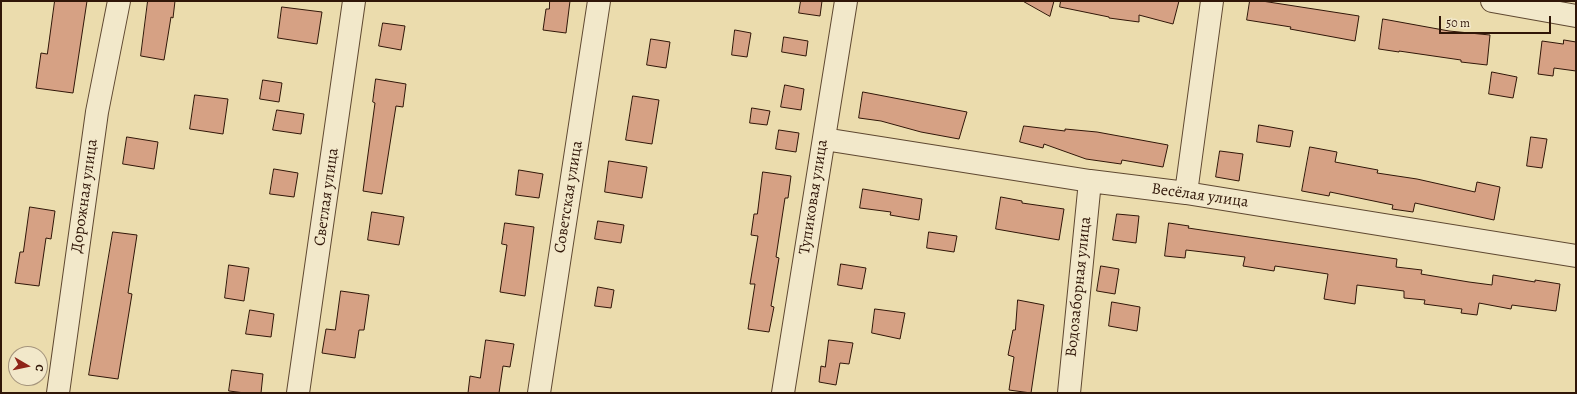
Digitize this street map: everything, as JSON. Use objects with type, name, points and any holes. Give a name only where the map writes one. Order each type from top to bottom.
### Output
[{"type":"street","name":"Дорожная улица","points":[[58,393],[97,112],[118,1]]},
{"type":"street","name":"Светлая улица","points":[[298,393],[354,1]]},
{"type":"street","name":"Советская улица","points":[[539,393],[599,1]]},
{"type":"street","name":"Тупиковая улица","points":[[783,393],[846,1]]},
{"type":"street","points":[[1186,193],[1212,1]]},
{"type":"street","points":[[1492,1],[1576,16]]},
{"type":"street","name":"Весёлая улица","points":[[824,138],[1090,181],[1186,193],[1576,256]]},
{"type":"street","name":"Водозаборная улица","points":[[1069,393],[1090,181]]},
{"type":"building","points":[[55,1],[87,1],[73,93],[36,88],[41,53],[47,54]]},
{"type":"building","points":[[148,1],[175,1],[164,60],[141,56]]},
{"type":"building","points":[[550,1],[570,1],[566,33],[543,30],[546,9],[549,9]]},
{"type":"building","points":[[801,1],[822,1],[820,16],[799,13]]},
{"type":"building","points":[[1023,1],[1054,1],[1050,16]]},
{"type":"building","points":[[1061,1],[1179,1],[1173,24],[1139,15],[1139,22],[1109,18],[1060,7]]},
{"type":"building","points":[[1250,1],[1262,1],[1359,16],[1355,41],[1290,29],[1291,27],[1247,20]]},
{"type":"building","points":[[282,7],[322,12],[317,44],[278,38]]},
{"type":"building","points":[[1383,19],[1449,31],[1490,35],[1487,65],[1379,49]]},
{"type":"building","points":[[383,23],[405,26],[401,50],[379,46]]},
{"type":"building","points":[[735,30],[751,33],[747,57],[732,55]]},
{"type":"building","points":[[784,37],[808,41],[806,56],[782,52]]},
{"type":"building","points":[[651,39],[670,42],[666,68],[647,65]]},
{"type":"building","points":[[1564,40],[1576,42],[1576,71],[1554,68],[1553,76],[1538,74],[1542,41],[1563,44]]},
{"type":"building","points":[[1492,72],[1517,77],[1513,98],[1489,94]]},
{"type":"building","points":[[376,79],[406,84],[403,107],[396,106],[382,194],[363,191],[375,103],[373,102]]},
{"type":"building","points":[[263,80],[282,83],[279,102],[260,99]]},
{"type":"building","points":[[785,85],[804,89],[801,110],[781,107]]},
{"type":"building","points":[[863,92],[967,112],[959,139],[921,132],[881,121],[859,118]]},
{"type":"building","points":[[195,95],[228,99],[223,134],[190,129]]},
{"type":"building","points":[[633,96],[659,100],[652,144],[626,140]]},
{"type":"building","points":[[752,108],[770,111],[767,125],[750,123]]},
{"type":"building","points":[[277,110],[304,114],[301,134],[273,130]]},
{"type":"building","points":[[1259,125],[1293,131],[1290,147],[1257,142]]},
{"type":"building","points":[[1024,126],[1065,131],[1065,129],[1097,132],[1168,145],[1163,167],[1122,160],[1121,164],[1086,159],[1044,144],[1043,148],[1020,142]]},
{"type":"building","points":[[779,130],[799,133],[796,152],[776,149]]},
{"type":"building","points":[[127,137],[158,142],[154,169],[123,164]]},
{"type":"building","points":[[1531,137],[1547,139],[1542,168],[1527,166]]},
{"type":"building","points":[[1310,147],[1337,152],[1335,162],[1378,170],[1377,173],[1417,179],[1475,192],[1477,182],[1500,187],[1494,220],[1415,203],[1413,212],[1392,209],[1393,205],[1330,192],[1329,196],[1302,191]]},
{"type":"building","points":[[1220,151],[1243,154],[1239,181],[1216,177]]},
{"type":"building","points":[[609,161],[647,167],[642,198],[605,192]]},
{"type":"building","points":[[274,169],[298,173],[294,197],[270,194]]},
{"type":"building","points":[[519,170],[543,174],[539,198],[516,195]]},
{"type":"building","points":[[763,172],[791,176],[788,198],[785,198],[776,257],[779,258],[771,306],[774,307],[769,332],[748,329],[755,284],[750,284],[758,236],[751,235],[754,214],[757,214]]},
{"type":"building","points":[[863,189],[922,199],[919,220],[890,215],[891,212],[860,208]]},
{"type":"building","points":[[1001,197],[1022,201],[1022,203],[1064,209],[1059,240],[996,229]]},
{"type":"building","points":[[30,207],[55,211],[51,239],[46,238],[39,286],[15,283],[20,252],[23,252]]},
{"type":"building","points":[[372,212],[404,217],[399,245],[368,240]]},
{"type":"building","points":[[1117,214],[1139,216],[1136,243],[1113,240]]},
{"type":"building","points":[[598,221],[624,225],[621,243],[595,239]]},
{"type":"building","points":[[505,223],[534,227],[525,296],[500,292],[507,245],[502,244]]},
{"type":"building","points":[[1169,223],[1189,226],[1188,228],[1397,259],[1396,267],[1422,270],[1421,274],[1469,282],[1492,285],[1493,275],[1535,282],[1535,280],[1560,284],[1556,311],[1512,305],[1511,309],[1479,303],[1477,315],[1461,313],[1462,309],[1424,304],[1425,300],[1404,298],[1404,291],[1357,285],[1355,304],[1324,299],[1328,274],[1275,266],[1274,271],[1243,266],[1245,257],[1186,250],[1185,258],[1165,256]]},
{"type":"building","points":[[113,232],[137,235],[128,293],[132,294],[118,379],[89,375]]},
{"type":"building","points":[[929,232],[957,236],[954,252],[927,248]]},
{"type":"building","points":[[841,264],[866,268],[862,289],[838,285]]},
{"type":"building","points":[[229,265],[249,268],[244,301],[225,298]]},
{"type":"building","points":[[1101,266],[1119,269],[1115,294],[1097,291]]},
{"type":"building","points":[[598,287],[614,290],[611,308],[595,306]]},
{"type":"building","points":[[341,291],[369,295],[364,330],[359,330],[355,358],[322,353],[326,329],[335,330]]},
{"type":"building","points":[[1018,300],[1044,305],[1031,393],[1009,390],[1014,357],[1008,355],[1013,330],[1015,330]]},
{"type":"building","points":[[1112,302],[1140,307],[1137,331],[1109,326]]},
{"type":"building","points":[[875,309],[905,313],[900,339],[872,333]]},
{"type":"building","points":[[250,310],[274,314],[271,337],[246,334]]},
{"type":"building","points":[[486,340],[514,344],[510,367],[503,366],[499,393],[468,393],[470,376],[480,378]]},
{"type":"building","points":[[829,340],[853,343],[849,364],[840,363],[836,385],[819,382],[821,366],[825,367]]},
{"type":"building","points":[[232,370],[263,374],[261,393],[229,391]]}]
